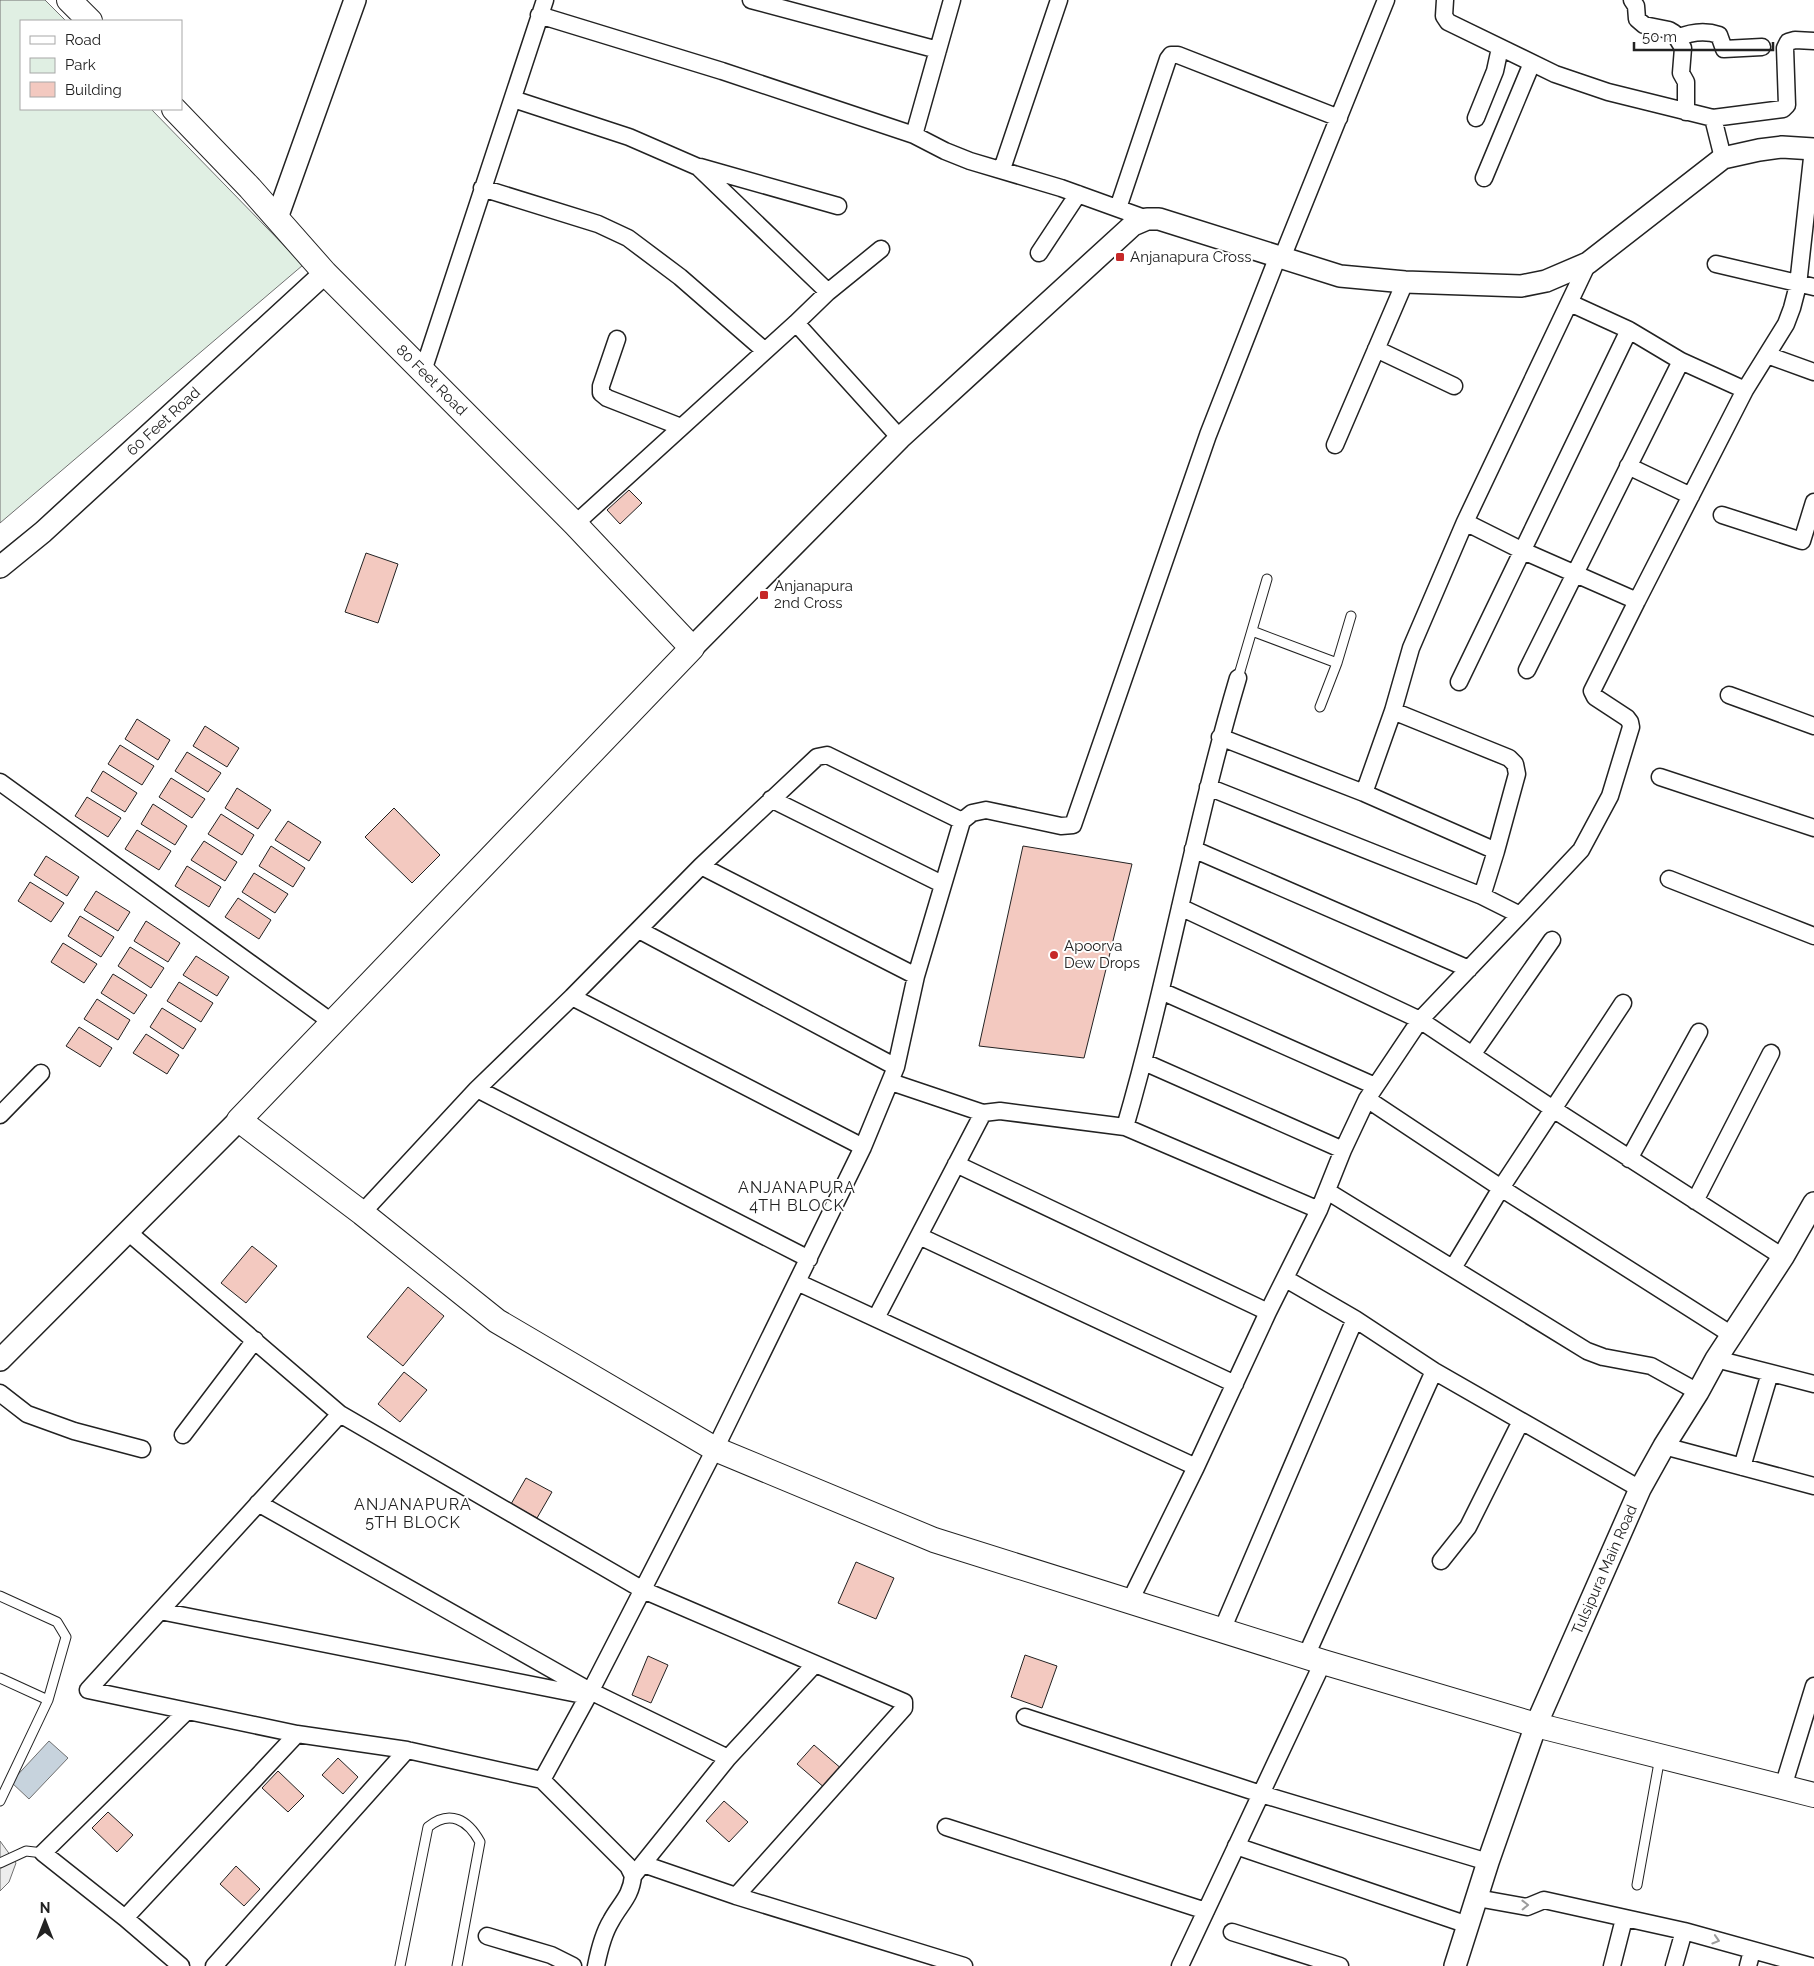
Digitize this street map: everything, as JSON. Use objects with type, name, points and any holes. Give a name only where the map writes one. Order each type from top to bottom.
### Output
[{"type":"main road","points":[[69,0],[89,20]]},
{"type":"main road","name":"80 Feet Road","points":[[175,110],[277,218],[325,273],[575,524],[692,648]]},
{"type":"main road","points":[[692,648],[239,1120],[362,1212],[497,1321],[715,1448],[934,1540],[1315,1659],[1536,1725],[1814,1795]]},
{"type":"street","points":[[277,218],[355,0]]},
{"type":"street","points":[[751,0],[938,50]]},
{"type":"street","points":[[914,136],[952,0]]},
{"type":"street","points":[[1002,169],[1059,0]]},
{"type":"street","points":[[542,1780],[643,1590],[810,1259],[863,1147],[896,1067],[916,976],[962,821],[972,813],[986,810],[1061,826],[1073,825],[1208,434],[1386,0]]},
{"type":"street","points":[[1446,0],[1444,16],[1448,22],[1555,74],[1608,92],[1713,118],[1785,108],[1785,48],[1788,42],[1795,40],[1814,42]]},
{"type":"street","points":[[1632,0],[1636,6],[1638,19],[1644,25],[1669,30],[1677,38],[1682,48],[1681,73],[1686,82],[1686,112]]},
{"type":"street","points":[[423,371],[542,8],[914,136],[953,155],[1078,194],[1147,219],[1159,219],[1340,276],[1405,282],[1521,286],[1546,281],[1588,263],[1723,158],[1782,147],[1814,149],[1806,286],[1792,308],[1786,324],[1745,390],[1592,691],[1595,697],[1627,718],[1630,722],[1610,796],[1581,850],[1420,1020],[1371,1092],[1343,1150],[1319,1210],[1268,1312],[1196,1468],[1130,1601]]},
{"type":"street","points":[[1677,38],[1689,33],[1710,32],[1719,35],[1724,49],[1762,47]]},
{"type":"street","points":[[1476,118],[1495,71],[1500,48]]},
{"type":"street","points":[[1118,208],[1168,59],[1171,56],[1178,55],[1339,118]]},
{"type":"street","points":[[1484,178],[1532,63]]},
{"type":"street","points":[[513,99],[629,137],[698,167],[838,206]]},
{"type":"street","points":[[1713,118],[1723,158]]},
{"type":"street","points":[[698,167],[828,292]]},
{"type":"street","points":[[482,188],[598,224],[628,238],[680,277],[765,351]]},
{"type":"street","points":[[1039,253],[1078,194]]},
{"type":"street","points":[[692,648],[900,438],[1133,225],[1147,219]]},
{"type":"street","points":[[575,524],[828,292],[881,248]]},
{"type":"street","points":[[1364,793],[1393,711],[1411,648],[1465,522],[1588,263]]},
{"type":"street","points":[[1716,264],[1806,286]]},
{"type":"street","name":"60 Feet Road","points":[[0,567],[43,532],[325,273]]},
{"type":"street","points":[[1335,445],[1405,282]]},
{"type":"street","points":[[1570,303],[1629,330],[1681,361],[1745,390]]},
{"type":"street","points":[[796,323],[900,438]]},
{"type":"street","points":[[1459,682],[1521,550],[1629,330]]},
{"type":"street","points":[[617,339],[601,386],[601,393],[607,398],[681,428]]},
{"type":"street","points":[[1376,349],[1454,386]]},
{"type":"street","points":[[1767,355],[1814,372]]},
{"type":"street","points":[[1527,670],[1681,361]]},
{"type":"street","points":[[1628,466],[1691,496]]},
{"type":"street","points":[[1722,515],[1802,541],[1814,502]]},
{"type":"street","points":[[1465,522],[1521,550],[1638,601]]},
{"type":"street","points":[[1125,1127],[1144,1062],[1220,737],[1238,678]]},
{"type":"street","points":[[1729,695],[1814,726]]},
{"type":"street","points":[[1393,711],[1509,758],[1515,764],[1517,774],[1482,896]]},
{"type":"street","points":[[1220,737],[1364,793],[1496,851]]},
{"type":"street","points":[[362,1212],[477,1089],[572,997],[701,866],[817,757],[827,755],[962,821]]},
{"type":"street","points":[[1660,777],[1814,828]]},
{"type":"street","points":[[0,782],[333,1023]]},
{"type":"street","points":[[1208,787],[1482,896],[1520,915]]},
{"type":"street","points":[[771,799],[942,884]]},
{"type":"street","points":[[1193,849],[1469,969]]},
{"type":"street","points":[[701,866],[916,976]]},
{"type":"street","points":[[1669,879],[1814,936]]},
{"type":"street","points":[[1180,907],[1420,1020],[1629,1159],[1783,1257]]},
{"type":"street","points":[[639,930],[896,1067]]},
{"type":"street","points":[[1472,1055],[1552,940]]},
{"type":"street","points":[[1161,991],[1371,1092],[1501,1188],[1732,1335]]},
{"type":"street","points":[[572,997],[863,1147]]},
{"type":"street","points":[[1452,1268],[1501,1188],[1623,1003]]},
{"type":"street","points":[[1629,1159],[1699,1032]]},
{"type":"street","points":[[1695,1201],[1771,1053]]},
{"type":"street","points":[[1144,1062],[1343,1150]]},
{"type":"street","points":[[0,1115],[41,1073]]},
{"type":"street","points":[[891,1082],[983,1113],[1000,1111],[1125,1127],[1319,1210]]},
{"type":"street","points":[[477,1089],[810,1259]]},
{"type":"street","points":[[876,1318],[983,1113]]},
{"type":"street","points":[[0,1360],[239,1120]]},
{"type":"street","points":[[956,1164],[1268,1312]]},
{"type":"street","points":[[1327,1191],[1587,1351],[1604,1357],[1651,1366],[1698,1392]]},
{"type":"street","name":"Tulsipura Main Road","points":[[1455,1966],[1488,1862],[1536,1725],[1640,1489],[1716,1359],[1783,1257],[1814,1203]]},
{"type":"street","points":[[128,1232],[340,1414],[643,1590],[904,1702],[905,1705],[736,1896]]},
{"type":"street","points":[[919,1236],[1236,1384]]},
{"type":"street","points":[[1286,1279],[1355,1320],[1434,1371],[1640,1489]]},
{"type":"street","points":[[797,1282],[1196,1468]]},
{"type":"street","points":[[1222,1630],[1355,1320]]},
{"type":"street","points":[[183,1435],[255,1340]]},
{"type":"street","points":[[1716,1359],[1814,1384]]},
{"type":"street","points":[[1180,1966],[1261,1794],[1434,1371]]},
{"type":"street","points":[[1742,1467],[1770,1373]]},
{"type":"street","points":[[0,1393],[28,1414],[74,1431],[142,1449]]},
{"type":"street","points":[[340,1414],[88,1690],[297,1734],[407,1750],[542,1780],[628,1866],[736,1896],[964,1966]]},
{"type":"street","points":[[1441,1561],[1468,1527],[1521,1421]]},
{"type":"street","points":[[1664,1446],[1814,1486]]},
{"type":"street","points":[[258,1503],[589,1694],[728,1758]]},
{"type":"street","points":[[160,1611],[589,1694]]},
{"type":"street","points":[[596,1966],[598,1953],[610,1921],[627,1899],[638,1870],[728,1758],[815,1664]]},
{"type":"street","points":[[1783,1787],[1814,1686]]},
{"type":"street","points":[[181,1966],[125,1918],[43,1853],[187,1711]]},
{"type":"street","points":[[1025,1717],[1261,1794],[1488,1862]]},
{"type":"street","points":[[125,1918],[297,1734]]},
{"type":"street","points":[[214,1966],[407,1750]]},
{"type":"street","points":[[946,1827],[1206,1911]]},
{"type":"street","points":[[1236,1846],[1468,1925]]},
{"type":"street","points":[[1477,1898],[1527,1907],[1544,1900],[1684,1930],[1750,1958],[1810,1966]]},
{"type":"street","points":[[1612,1966],[1624,1918]]},
{"type":"street","points":[[1674,1966],[1684,1930]]},
{"type":"street","points":[[1232,1932],[1340,1966]]},
{"type":"street","points":[[488,1936],[551,1955],[573,1966]]},
{"type":"lane","points":[[1238,678],[1267,579]]},
{"type":"lane","points":[[1320,707],[1351,616]]},
{"type":"lane","points":[[1252,631],[1336,662]]},
{"type":"lane","points":[[0,1596],[57,1622],[66,1637],[48,1700],[0,1801]]},
{"type":"lane","points":[[0,1678],[48,1700]]},
{"type":"lane","points":[[1637,1885],[1660,1756]]},
{"type":"lane","points":[[400,1966],[428,1827],[437,1820],[454,1818],[468,1824],[480,1842],[457,1966]]},
{"type":"lane","points":[[0,1864],[26,1850],[43,1853]]},
{"type":"green space","points":[[0,0],[45,0],[65,20],[20,20],[20,110],[152,110],[303,265],[0,523]]},
{"type":"shaded area","points":[[49,1741],[68,1758],[29,1799],[11,1782]]},
{"type":"shaded area","points":[[0,1841],[16,1863],[9,1882],[0,1891]]},
{"type":"building","points":[[629,490],[642,503],[620,524],[607,510]]},
{"type":"building","points":[[366,553],[398,564],[378,623],[345,612]]},
{"type":"building","points":[[137,719],[170,740],[158,760],[125,739]]},
{"type":"building","points":[[205,726],[239,748],[227,767],[193,746]]},
{"type":"building","points":[[120,745],[154,766],[142,785],[108,764]]},
{"type":"building","points":[[187,752],[221,773],[208,792],[175,771]]},
{"type":"building","points":[[103,771],[137,793],[125,812],[91,791]]},
{"type":"building","points":[[171,778],[205,799],[192,818],[159,797]]},
{"type":"building","points":[[237,788],[271,810],[258,829],[225,808]]},
{"type":"building","points":[[87,797],[121,818],[108,837],[75,816]]},
{"type":"building","points":[[153,804],[187,826],[175,845],[141,824]]},
{"type":"building","points":[[394,808],[440,855],[412,883],[365,837]]},
{"type":"building","points":[[221,814],[254,835],[242,855],[208,834]]},
{"type":"building","points":[[288,821],[321,842],[309,861],[275,840]]},
{"type":"building","points":[[137,830],[171,851],[159,870],[125,849]]},
{"type":"building","points":[[204,841],[237,862],[225,881],[191,860]]},
{"type":"building","points":[[271,846],[305,868],[293,887],[259,866]]},
{"type":"building","name":"Apoorva Dew Drops","points":[[1023,846],[1132,864],[1084,1058],[979,1046]]},
{"type":"building","points":[[46,856],[79,877],[67,896],[34,875]]},
{"type":"building","points":[[187,866],[221,887],[209,907],[175,886]]},
{"type":"building","points":[[254,873],[288,894],[275,913],[242,892]]},
{"type":"building","points":[[30,882],[64,903],[51,922],[18,901]]},
{"type":"building","points":[[96,891],[130,912],[118,931],[84,910]]},
{"type":"building","points":[[238,898],[271,920],[259,939],[225,917]]},
{"type":"building","points":[[80,916],[114,937],[101,957],[68,936]]},
{"type":"building","points":[[146,921],[180,943],[168,962],[134,941]]},
{"type":"building","points":[[63,943],[97,964],[84,983],[51,962]]},
{"type":"building","points":[[130,947],[164,968],[151,988],[118,966]]},
{"type":"building","points":[[196,956],[229,977],[217,996],[183,975]]},
{"type":"building","points":[[113,974],[147,995],[134,1014],[101,993]]},
{"type":"building","points":[[179,982],[213,1003],[201,1022],[167,1001]]},
{"type":"building","points":[[97,999],[130,1020],[118,1040],[84,1019]]},
{"type":"building","points":[[162,1008],[196,1029],[183,1049],[150,1027]]},
{"type":"building","points":[[79,1027],[112,1048],[100,1067],[66,1046]]},
{"type":"building","points":[[146,1034],[179,1055],[167,1074],[133,1053]]},
{"type":"building","points":[[252,1246],[277,1266],[246,1303],[221,1283]]},
{"type":"building","points":[[408,1287],[444,1316],[403,1366],[367,1337]]},
{"type":"building","points":[[404,1372],[427,1390],[400,1422],[378,1404]]},
{"type":"building","points":[[526,1478],[552,1492],[537,1518],[511,1504]]},
{"type":"building","points":[[856,1562],[894,1578],[876,1619],[838,1603]]},
{"type":"building","points":[[1025,1655],[1057,1666],[1042,1708],[1011,1697]]},
{"type":"building","points":[[648,1656],[668,1665],[651,1703],[632,1695]]},
{"type":"building","points":[[814,1745],[843,1770],[826,1789],[797,1764]]},
{"type":"building","points":[[338,1758],[358,1777],[343,1794],[322,1775]]},
{"type":"building","points":[[278,1771],[304,1796],[288,1812],[262,1788]]},
{"type":"building","points":[[724,1801],[748,1822],[729,1842],[706,1821]]},
{"type":"building","points":[[108,1812],[133,1835],[117,1852],[92,1828]]},
{"type":"building","points":[[236,1866],[260,1889],[244,1906],[220,1884]]},
{"type":"place","name":"Anjanapura Cross","points":[[1120,257]]},
{"type":"place","name":"Anjanapura 2nd Cross","points":[[764,595]]},
{"type":"place","name":"Apoorva Dew Drops","points":[[1054,955]]},
{"type":"district","name":"ANJANAPURA 4TH BLOCK","points":[[797,1196]]},
{"type":"district","name":"ANJANAPURA 5TH BLOCK","points":[[413,1513]]}]
